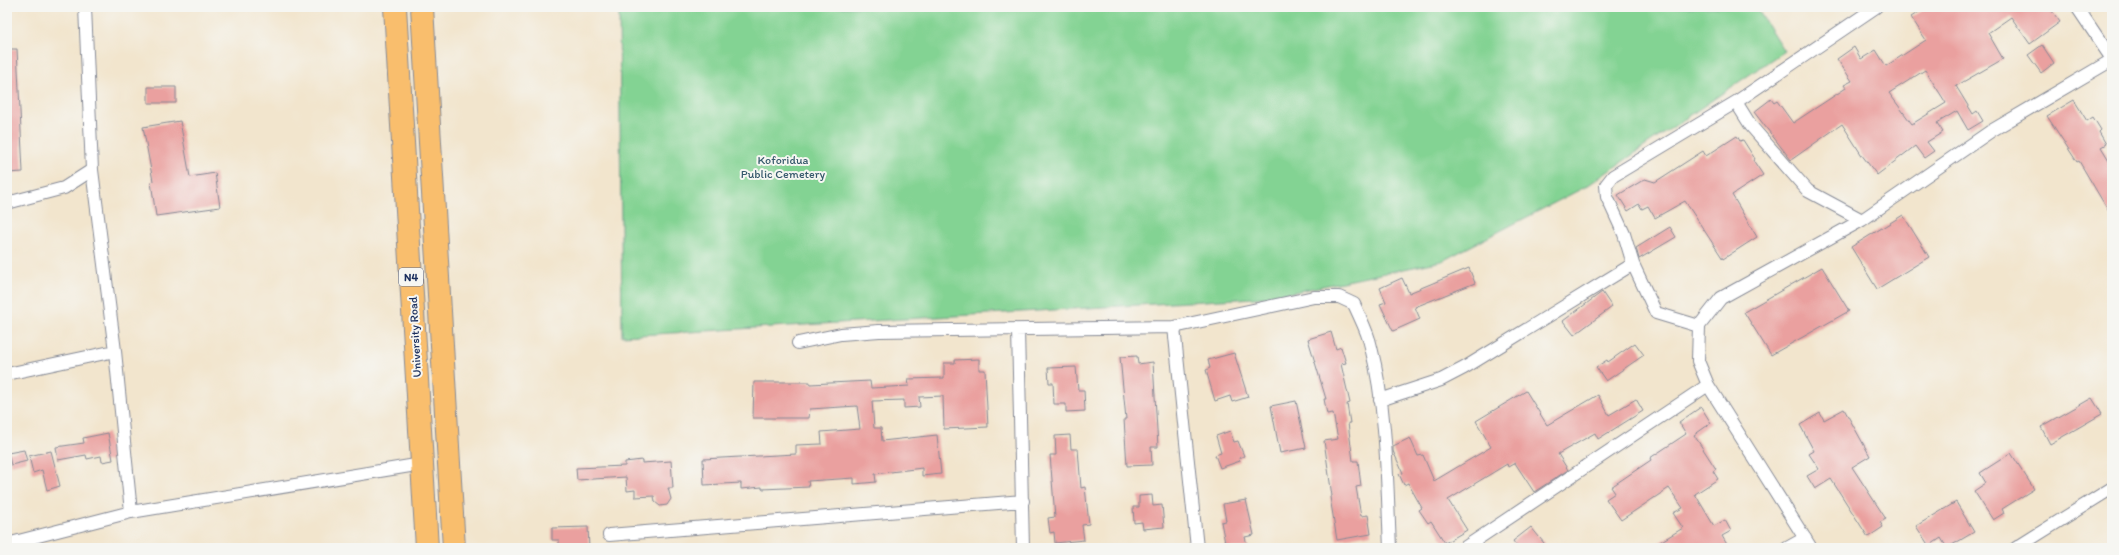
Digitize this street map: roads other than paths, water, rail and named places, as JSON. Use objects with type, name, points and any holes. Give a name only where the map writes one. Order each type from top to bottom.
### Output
[{"type":"highway","name":"University Road","points":[[395,7],[427,548]]},
{"type":"highway","name":"N4","points":[[422,7],[454,548]]},
{"type":"street","points":[[85,7],[92,170],[116,351],[131,512]]},
{"type":"street","points":[[1698,326],[1656,312],[1633,264],[1624,234],[1607,198],[1606,186],[1613,176],[1736,102],[1876,7]]},
{"type":"street","points":[[1787,548],[1808,543],[1708,385],[1698,361],[1698,326],[1721,298],[1862,220],[1991,131],[2112,59],[2077,7]]},
{"type":"street","points":[[1736,102],[1751,126],[1808,191],[1862,220]]},
{"type":"street","points":[[7,203],[64,188],[92,170]]},
{"type":"street","points":[[1380,400],[1441,380],[1464,368],[1633,264]]},
{"type":"street","points":[[798,343],[841,334],[879,331],[1174,327],[1314,297],[1339,297],[1354,304],[1371,346],[1380,400],[1385,450],[1390,548]]},
{"type":"street","points":[[1174,327],[1197,548]]},
{"type":"street","points":[[1018,330],[1023,548]]},
{"type":"street","points":[[7,374],[116,351]]},
{"type":"street","points":[[1464,548],[1708,385]]},
{"type":"street","points":[[7,544],[131,512],[422,464]]},
{"type":"street","points":[[2016,548],[2112,488]]},
{"type":"street","points":[[609,535],[1023,501]]},
{"type":"park label","name":"Koforidua Public Cemetery","points":[[783,167]]}]
